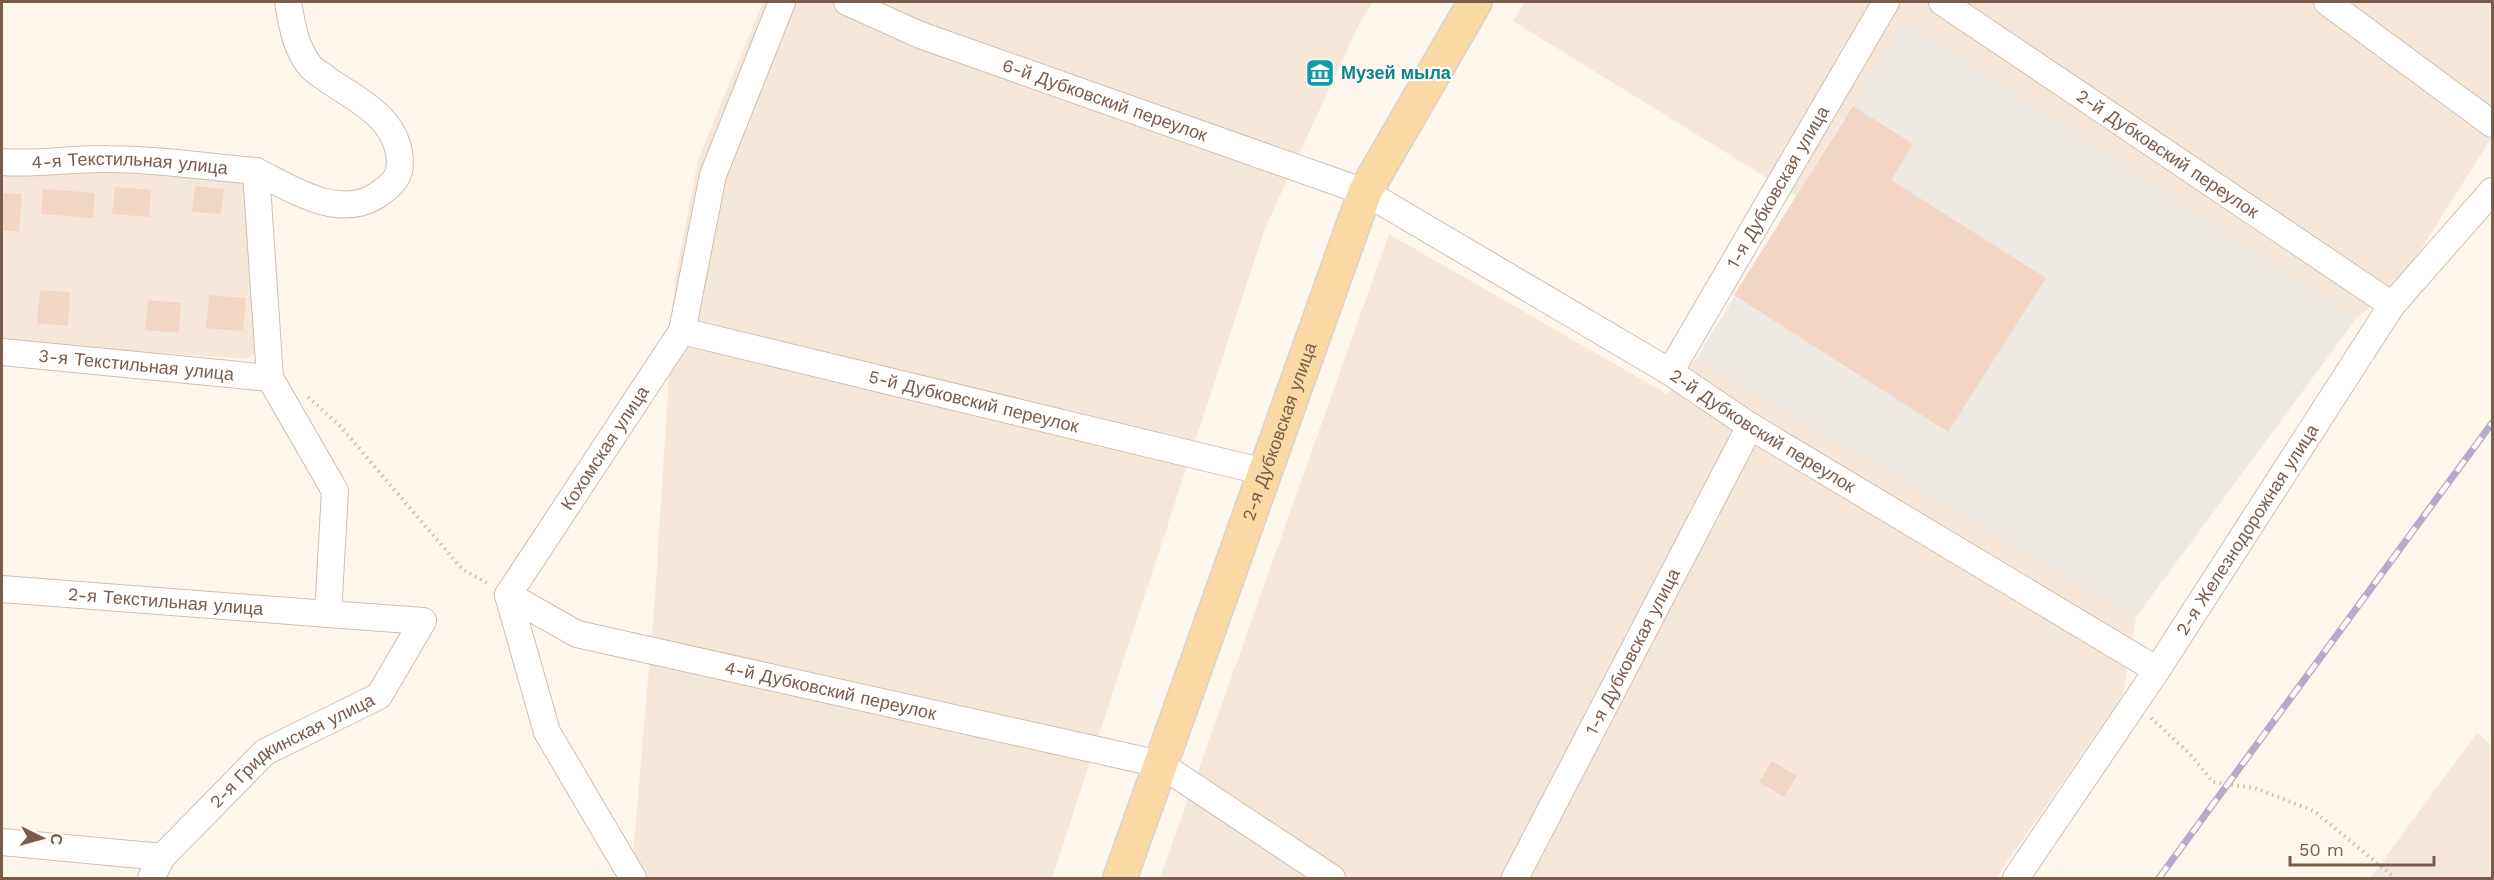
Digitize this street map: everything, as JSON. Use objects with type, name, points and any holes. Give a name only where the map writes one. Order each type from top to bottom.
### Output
[{"type":"main road","name":"2-я Дубковская улица","points":[[1120,879],[1365,192],[1475,2]]},
{"type":"street","points":[[288,2],[294,36],[311,68],[378,114],[398,143],[401,164],[399,177],[392,186],[370,199],[349,206],[322,202],[256,171],[270,378],[335,491],[328,614]]},
{"type":"street","name":"Кохомская улица","points":[[508,595],[682,331],[713,175],[782,2]]},
{"type":"street","name":"6-й Дубковский переулок","points":[[847,2],[920,34],[1365,192]]},
{"type":"street","name":"1-я Дубковская улица","points":[[1670,372],[1886,2]]},
{"type":"street","name":"2-й Дубковский переулок","points":[[1942,2],[2392,305]]},
{"type":"street","points":[[2327,2],[2493,124]]},
{"type":"street","name":"4-я Текстильная улица","points":[[2,162],[25,164],[63,159],[111,159],[256,171]]},
{"type":"street","name":"2-я Железнодорожная улица","points":[[2016,879],[2135,704],[2392,305],[2493,191]]},
{"type":"street","name":"2-й Дубковский переулок","points":[[1365,192],[1670,372],[1750,426],[2157,670]]},
{"type":"street","name":"5-й Дубковский переулок","points":[[682,331],[1265,472]]},
{"type":"street","name":"3-я Текстильная улица","points":[[2,352],[270,378]]},
{"type":"street","name":"1-я Дубковская улица","points":[[1515,879],[1750,426]]},
{"type":"street","name":"2-я Текстильная улица","points":[[2,589],[328,614]]},
{"type":"street","points":[[508,595],[548,732],[633,879]]},
{"type":"street","name":"4-й Дубковский переулок","points":[[508,595],[577,634],[1160,764]]},
{"type":"street","name":"2-я Гридкинская улица","points":[[156,868],[265,752],[379,696],[423,621],[328,614]]},
{"type":"street","points":[[1160,764],[1332,879]]},
{"type":"street","points":[[2,842],[156,868]]},
{"type":"path","points":[[270,378],[312,400],[340,426],[462,569],[508,595]]},
{"type":"path","points":[[2135,704],[2189,753],[2212,782],[2254,788],[2314,811],[2395,879]]},
{"type":"shaded area","points":[[763,2],[1373,2],[1359,24],[1265,228],[1052,878],[631,878],[655,598],[675,279],[698,160]]},
{"type":"shaded area","points":[[1525,2],[2492,2],[2492,137],[2401,281],[2356,319],[1905,21],[1796,196],[1513,21]]},
{"type":"shaded area","points":[[1905,21],[2356,319],[2136,617],[1696,359]]},
{"type":"shaded area","points":[[75,165],[240,177],[251,189],[260,347],[248,359],[2,342],[2,168]]},
{"type":"shaded area","points":[[1389,234],[1667,394],[1696,359],[2136,617],[2123,695],[1996,878],[1160,878]]},
{"type":"shaded area","points":[[2477,733],[2492,746],[2492,878],[2370,878]]},
{"type":"building","points":[[1853,106],[1913,144],[1891,180],[2046,278],[1948,432],[1734,295]]},
{"type":"building","points":[[195,186],[224,189],[221,214],[192,212]]},
{"type":"building","points":[[115,187],[151,190],[149,217],[112,214]]},
{"type":"building","points":[[43,189],[95,193],[93,218],[41,214]]},
{"type":"building","points":[[2,193],[22,194],[19,232],[2,230]]},
{"type":"building","points":[[40,290],[70,292],[68,326],[37,323]]},
{"type":"building","points":[[209,295],[246,298],[243,331],[206,328]]},
{"type":"building","points":[[148,300],[181,303],[179,333],[145,330]]},
{"type":"building","points":[[1772,761],[1797,776],[1784,797],[1759,782]]},
{"type":"railway","points":[[2159,878],[2492,423]]},
{"type":"place","name":"Музей мыла","points":[[1320,73]]}]
